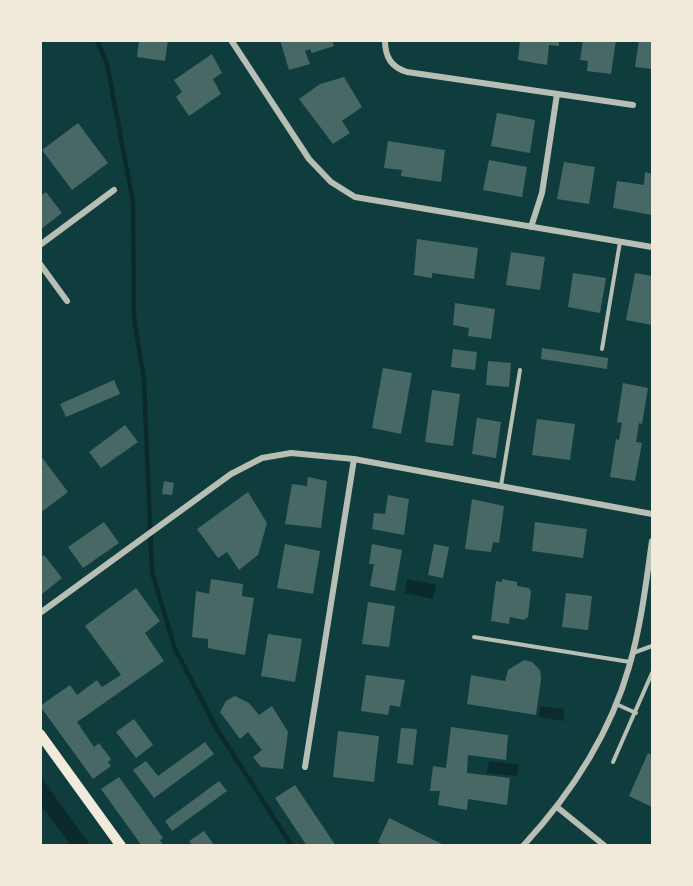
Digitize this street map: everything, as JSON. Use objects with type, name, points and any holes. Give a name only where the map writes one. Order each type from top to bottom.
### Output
[{"type":"main road","points":[[40,734],[121,846]]},
{"type":"street","points":[[231,40],[309,159],[331,182],[355,197],[652,247]]},
{"type":"street","points":[[385,40],[388,59],[396,68],[407,72],[633,105]]},
{"type":"street","points":[[531,227],[542,194],[557,94]]},
{"type":"street","points":[[40,245],[114,190]]},
{"type":"street","points":[[40,264],[67,301]]},
{"type":"street","points":[[40,613],[231,474],[262,458],[291,453],[354,459],[652,514]]},
{"type":"street","points":[[305,767],[354,459]]},
{"type":"street","points":[[523,846],[557,807],[589,760],[616,704],[633,653],[652,541]]},
{"type":"street","points":[[557,807],[605,846]]},
{"type":"lane","points":[[602,349],[620,242]]},
{"type":"lane","points":[[501,486],[520,370]]},
{"type":"lane","points":[[474,637],[631,662]]},
{"type":"lane","points":[[633,653],[652,646]]},
{"type":"lane","points":[[613,762],[652,673]]},
{"type":"lane","points":[[616,704],[636,712]]},
{"type":"water","points":[[407,579],[436,585],[433,599],[405,593]]},
{"type":"water","points":[[540,706],[564,709],[564,721],[539,717]]},
{"type":"water","points":[[489,761],[519,765],[517,776],[487,773]]},
{"type":"water","points":[[40,777],[90,845],[70,845],[41,805]]},
{"type":"building","points":[[139,40],[168,40],[165,61],[137,57]]},
{"type":"building","points":[[280,40],[332,40],[334,46],[312,53],[310,49],[305,51],[310,64],[289,70]]},
{"type":"building","points":[[520,40],[559,40],[559,46],[549,45],[547,65],[518,60]]},
{"type":"building","points":[[583,40],[616,40],[611,74],[587,71],[588,61],[580,60]]},
{"type":"building","points":[[639,40],[652,40],[652,69],[635,67]]},
{"type":"building","points":[[212,54],[222,73],[213,79],[221,94],[189,116],[176,97],[182,92],[174,80]]},
{"type":"building","points":[[344,77],[362,107],[342,121],[350,133],[333,144],[299,99],[320,84]]},
{"type":"building","points":[[497,113],[535,120],[530,153],[491,146]]},
{"type":"building","points":[[78,123],[108,163],[72,190],[42,150]]},
{"type":"building","points":[[388,141],[445,150],[441,182],[401,176],[402,170],[384,168]]},
{"type":"building","points":[[489,160],[527,167],[522,197],[483,190]]},
{"type":"building","points":[[564,162],[595,167],[589,204],[557,199]]},
{"type":"building","points":[[645,172],[652,174],[652,215],[613,208],[617,181],[644,185]]},
{"type":"building","points":[[46,192],[62,213],[40,230],[40,196]]},
{"type":"building","points":[[417,239],[478,248],[474,279],[432,273],[432,278],[414,275]]},
{"type":"building","points":[[511,252],[545,257],[540,290],[506,285]]},
{"type":"building","points":[[573,273],[606,278],[600,313],[568,307]]},
{"type":"building","points":[[635,273],[652,276],[652,325],[626,320]]},
{"type":"building","points":[[455,303],[495,309],[491,339],[468,336],[469,328],[453,325]]},
{"type":"building","points":[[542,348],[608,358],[607,369],[541,359]]},
{"type":"building","points":[[453,349],[477,352],[475,370],[451,367]]},
{"type":"building","points":[[488,361],[511,363],[509,387],[486,385]]},
{"type":"building","points":[[383,368],[412,373],[401,434],[372,428]]},
{"type":"building","points":[[114,380],[120,394],[66,417],[60,404]]},
{"type":"building","points":[[623,383],[648,388],[642,424],[639,423],[636,442],[642,443],[635,481],[610,477],[616,439],[619,440],[622,423],[617,422]]},
{"type":"building","points":[[432,390],[460,394],[453,446],[425,442]]},
{"type":"building","points":[[477,418],[501,422],[496,458],[472,454]]},
{"type":"building","points":[[537,419],[575,424],[570,460],[532,455]]},
{"type":"building","points":[[125,425],[138,442],[101,468],[89,452]]},
{"type":"building","points":[[40,455],[68,492],[40,513]]},
{"type":"building","points":[[308,477],[327,481],[321,528],[285,524],[292,484],[307,486]]},
{"type":"building","points":[[164,481],[174,483],[172,495],[162,494]]},
{"type":"building","points":[[248,492],[267,523],[258,555],[239,570],[227,552],[218,558],[197,529]]},
{"type":"building","points":[[388,495],[409,499],[404,535],[372,529],[374,513],[385,514]]},
{"type":"building","points":[[472,499],[504,506],[499,543],[493,542],[491,552],[465,549]]},
{"type":"building","points":[[104,522],[119,543],[83,568],[68,547]]},
{"type":"building","points":[[535,522],[587,529],[583,558],[532,551]]},
{"type":"building","points":[[285,544],[320,551],[313,594],[277,588]]},
{"type":"building","points":[[372,544],[402,550],[395,591],[370,586],[374,564],[369,564]]},
{"type":"building","points":[[434,544],[449,547],[443,578],[428,575]]},
{"type":"building","points":[[44,555],[62,578],[42,594],[40,558]]},
{"type":"building","points":[[211,579],[243,584],[242,596],[254,598],[245,655],[208,648],[208,639],[192,637],[196,591],[209,594]]},
{"type":"building","points":[[502,579],[517,582],[517,586],[529,588],[531,592],[528,617],[524,620],[510,617],[509,624],[491,621],[496,581],[502,582]]},
{"type":"building","points":[[136,588],[160,621],[145,633],[164,661],[77,722],[94,747],[99,743],[111,759],[108,762],[111,766],[93,779],[40,706],[70,685],[77,695],[97,680],[102,687],[121,675],[85,626]]},
{"type":"building","points":[[566,593],[592,596],[588,630],[562,627]]},
{"type":"building","points":[[368,602],[395,606],[389,647],[362,644]]},
{"type":"building","points":[[268,634],[302,639],[295,682],[261,676]]},
{"type":"building","points":[[524,660],[532,662],[540,670],[536,715],[467,704],[471,675],[505,681],[508,670]]},
{"type":"building","points":[[366,675],[405,680],[400,707],[390,705],[388,715],[361,711]]},
{"type":"building","points":[[235,696],[249,703],[259,715],[272,706],[288,732],[283,769],[261,767],[253,757],[262,750],[248,732],[240,739],[220,712],[226,701]]},
{"type":"building","points":[[134,719],[153,745],[136,758],[116,732]]},
{"type":"building","points":[[451,727],[508,735],[506,760],[468,755],[467,773],[510,778],[507,805],[468,799],[467,810],[438,805],[440,791],[430,791],[433,766],[446,768]]},
{"type":"building","points":[[401,728],[417,729],[413,765],[397,763]]},
{"type":"building","points":[[338,731],[379,736],[374,782],[333,777]]},
{"type":"building","points":[[205,742],[214,754],[154,798],[133,770],[146,761],[158,776]]},
{"type":"building","points":[[648,753],[652,755],[652,807],[629,796]]},
{"type":"building","points":[[119,777],[163,838],[160,840],[164,846],[142,846],[101,789]]},
{"type":"building","points":[[219,781],[227,791],[172,831],[165,821]]},
{"type":"building","points":[[295,785],[336,846],[307,846],[275,798]]},
{"type":"building","points":[[389,818],[446,846],[385,846],[378,842]]},
{"type":"building","points":[[204,831],[215,846],[193,846],[189,841]]},
{"type":"waterway","points":[[97,40],[107,64],[133,202],[134,317],[144,380],[152,572],[175,649],[218,731],[292,846]]}]
